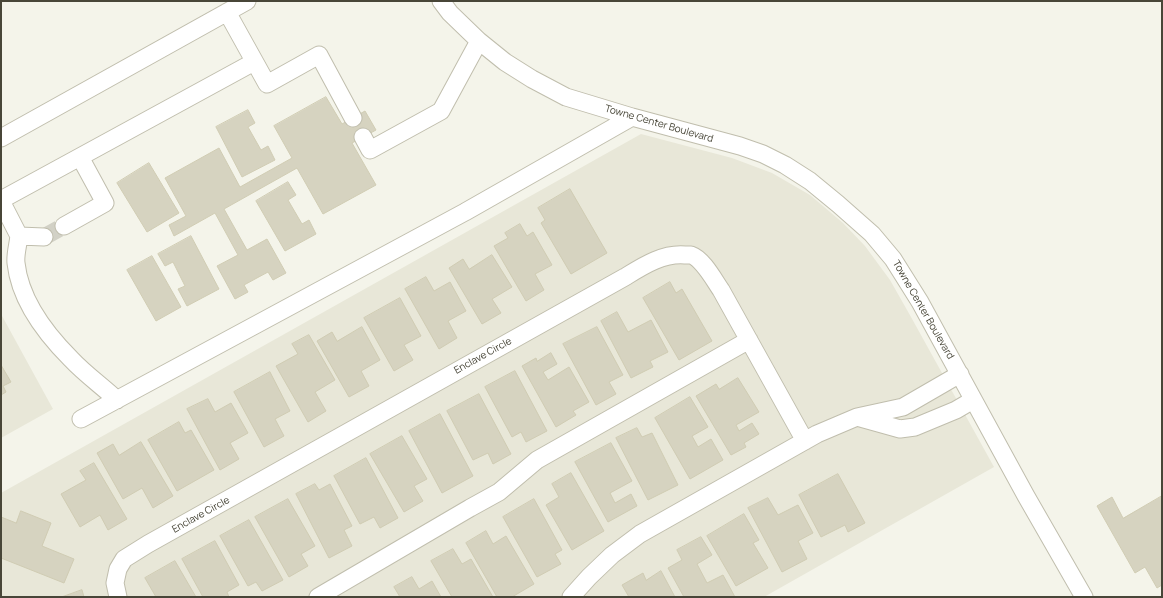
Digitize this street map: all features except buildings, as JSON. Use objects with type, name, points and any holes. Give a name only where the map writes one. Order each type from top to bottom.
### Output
[{"type":"street","points":[[1,138],[247,1]]},
{"type":"street","name":"Towne Center Boulevard","points":[[441,1],[450,13],[479,41],[505,62],[532,79],[566,97],[632,117],[740,146],[763,154],[785,165],[810,181],[872,234],[893,259],[920,302],[1026,496],[1084,597]]},
{"type":"street","points":[[227,12],[267,84],[319,55],[353,118]]},
{"type":"street","points":[[363,137],[370,150],[441,111],[479,41]]},
{"type":"street","points":[[117,400],[72,360],[48,332],[34,312],[22,290],[16,262],[19,236],[1,200],[254,62]]},
{"type":"street","points":[[81,419],[465,212],[632,117]]},
{"type":"street","points":[[64,226],[106,203],[80,156]]},
{"type":"street","points":[[19,236],[44,237]]},
{"type":"street","name":"Enclave Circle","points":[[118,597],[115,583],[118,569],[124,559],[162,536],[647,264],[666,256],[676,254],[691,255],[707,269],[721,290],[805,441]]},
{"type":"street","points":[[318,597],[499,492],[537,460],[749,340]]},
{"type":"street","points":[[571,597],[612,555],[640,534],[817,434],[857,417],[903,407],[960,374]]},
{"type":"street","points":[[857,417],[900,430],[915,427],[956,410],[974,400]]},
{"type":"street","points":[[897,409],[900,430]]},
{"type":"shaded area","points":[[641,134],[732,158],[772,173],[810,195],[843,223],[865,246],[890,280],[994,467],[764,597],[1,597],[1,493]]},
{"type":"shaded area","points":[[1,314],[53,409],[1,438]]},
{"type":"tunnel","points":[[44,237],[64,226]]}]
